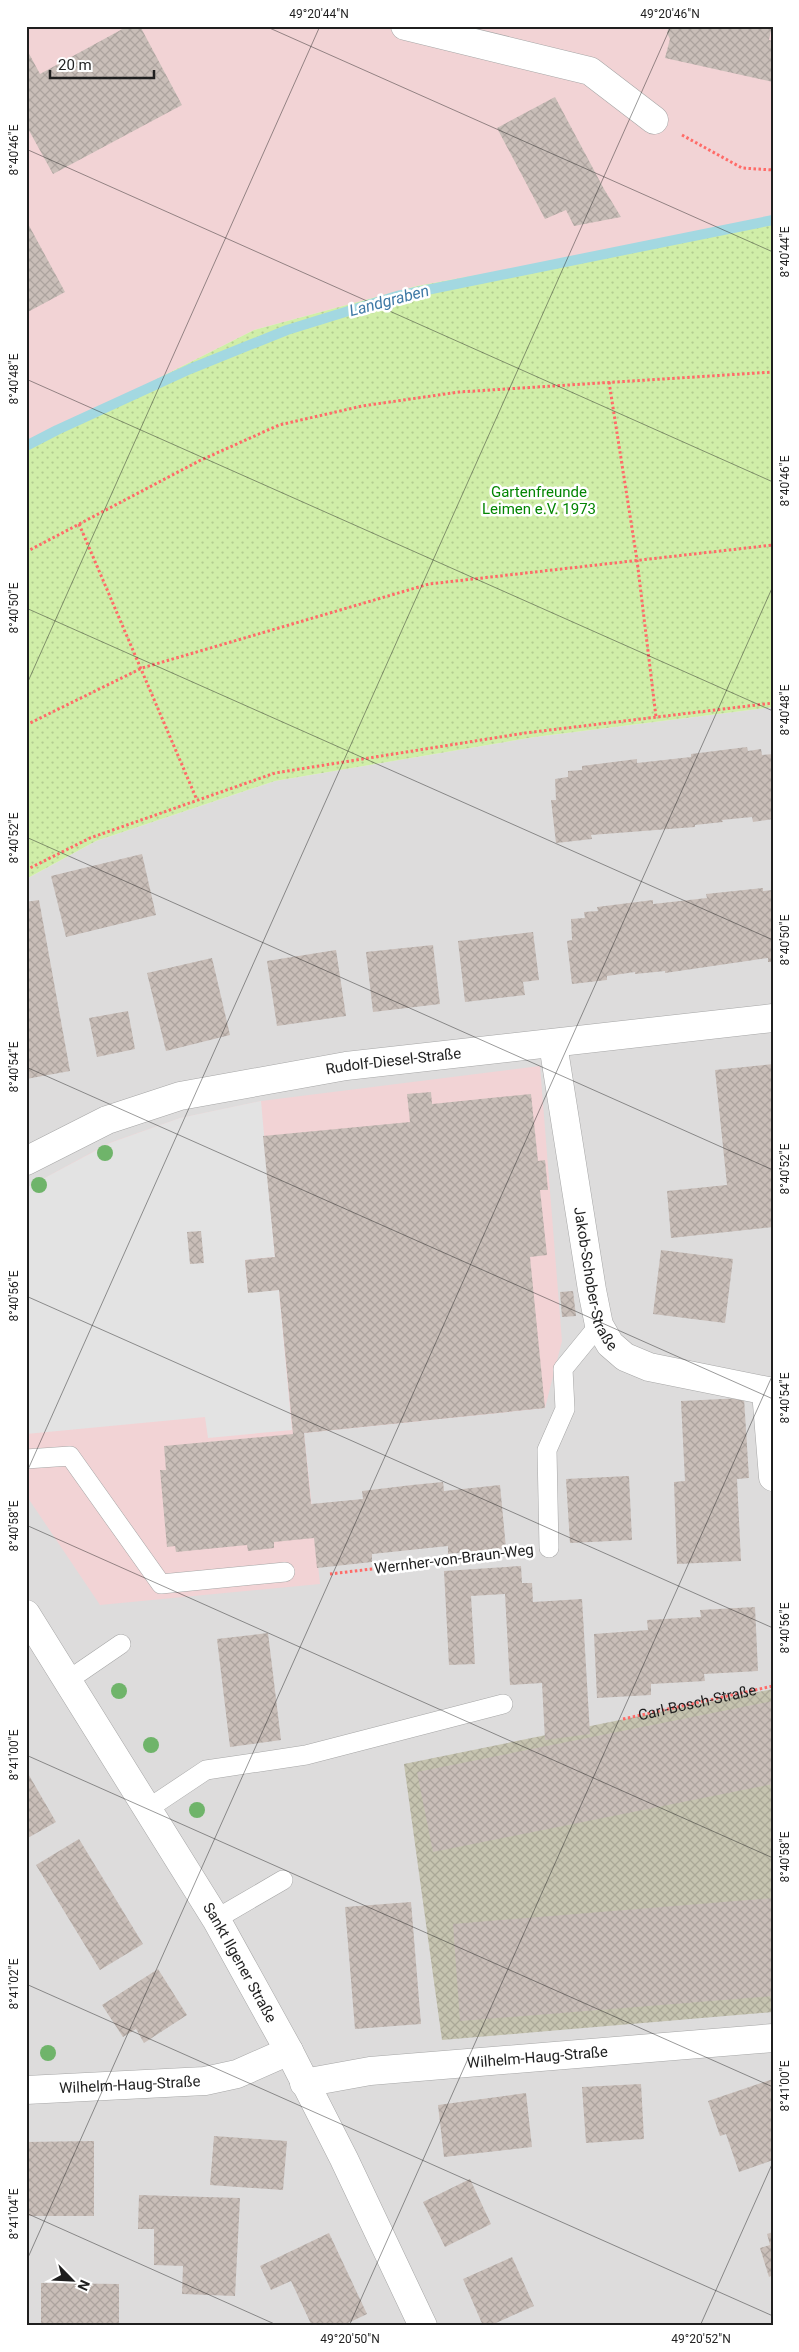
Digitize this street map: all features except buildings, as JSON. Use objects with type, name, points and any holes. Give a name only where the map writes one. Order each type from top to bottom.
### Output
[{"type":"street","points":[[405,26],[590,71],[654,120]]},
{"type":"street","name":"Rudolf-Diesel-Straße","points":[[26,1160],[107,1120],[180,1096],[346,1066],[773,1018]]},
{"type":"street","name":"Jakob-Schober-Straße","points":[[553,1044],[599,1325],[610,1344],[624,1358],[649,1367],[769,1391]]},
{"type":"street","points":[[769,1391],[773,1477]]},
{"type":"street","name":"Sankt Ilgener Straße","points":[[26,1614],[146,1810],[216,1919],[288,2051],[392,2258],[423,2326]]},
{"type":"street","name":"Wilhelm-Haug-Straße","points":[[304,2083],[370,2071],[773,2038]]},
{"type":"street","name":"Wilhelm-Haug-Straße","points":[[27,2086],[205,2081],[237,2074],[288,2051]]},
{"type":"lane","name":"Wernher-von-Braun-Weg","points":[[549,1548],[547,1450],[565,1409],[563,1369],[599,1325]]},
{"type":"lane","points":[[26,1459],[70,1456],[161,1584],[285,1572]]},
{"type":"lane","points":[[67,1681],[121,1644]]},
{"type":"lane","points":[[146,1810],[206,1770],[306,1755],[502,1704]]},
{"type":"lane","points":[[216,1919],[283,1880]]},
{"type":"path","points":[[654,120],[742,168],[773,170]]},
{"type":"path","points":[[26,552],[199,461],[279,425],[362,406],[459,392],[773,372]]},
{"type":"path","points":[[610,382],[636,560],[656,717]]},
{"type":"path","points":[[80,524],[196,800]]},
{"type":"path","points":[[26,725],[142,668],[430,584],[773,545]]},
{"type":"path","points":[[26,870],[90,838],[275,773],[525,733],[773,703]]},
{"type":"path","name":"Wernher-von-Braun-Weg","points":[[330,1574],[549,1548]]},
{"type":"path","name":"Carl-Bosch-Straße","points":[[623,1719],[773,1686]]},
{"type":"shaded area","points":[[26,26],[773,26],[773,221],[417,286],[254,330],[26,445]]},
{"type":"shaded area","points":[[773,707],[773,2326],[26,2326],[26,879],[96,841],[275,781],[535,737]]},
{"type":"shaded area","points":[[540,1066],[562,1341],[545,1408],[304,1433],[320,1584],[100,1605],[26,1495],[26,1188],[109,1143],[180,1118],[261,1101]]},
{"type":"shaded area","points":[[261,1101],[275,1257],[245,1260],[248,1292],[279,1290],[292,1430],[208,1438],[205,1417],[26,1434],[26,1188],[110,1143],[180,1118]]},
{"type":"shaded area","points":[[773,1689],[773,2012],[442,2040],[404,1764]]},
{"type":"green space","name":"Gartenfreunde Leimen e.V. 1973","points":[[773,221],[773,707],[535,737],[275,781],[96,841],[26,879],[26,445],[254,330],[417,286]]},
{"type":"waterway","name":"Landgraben","points":[[26,446],[190,369],[287,330],[397,296],[773,220]]}]
